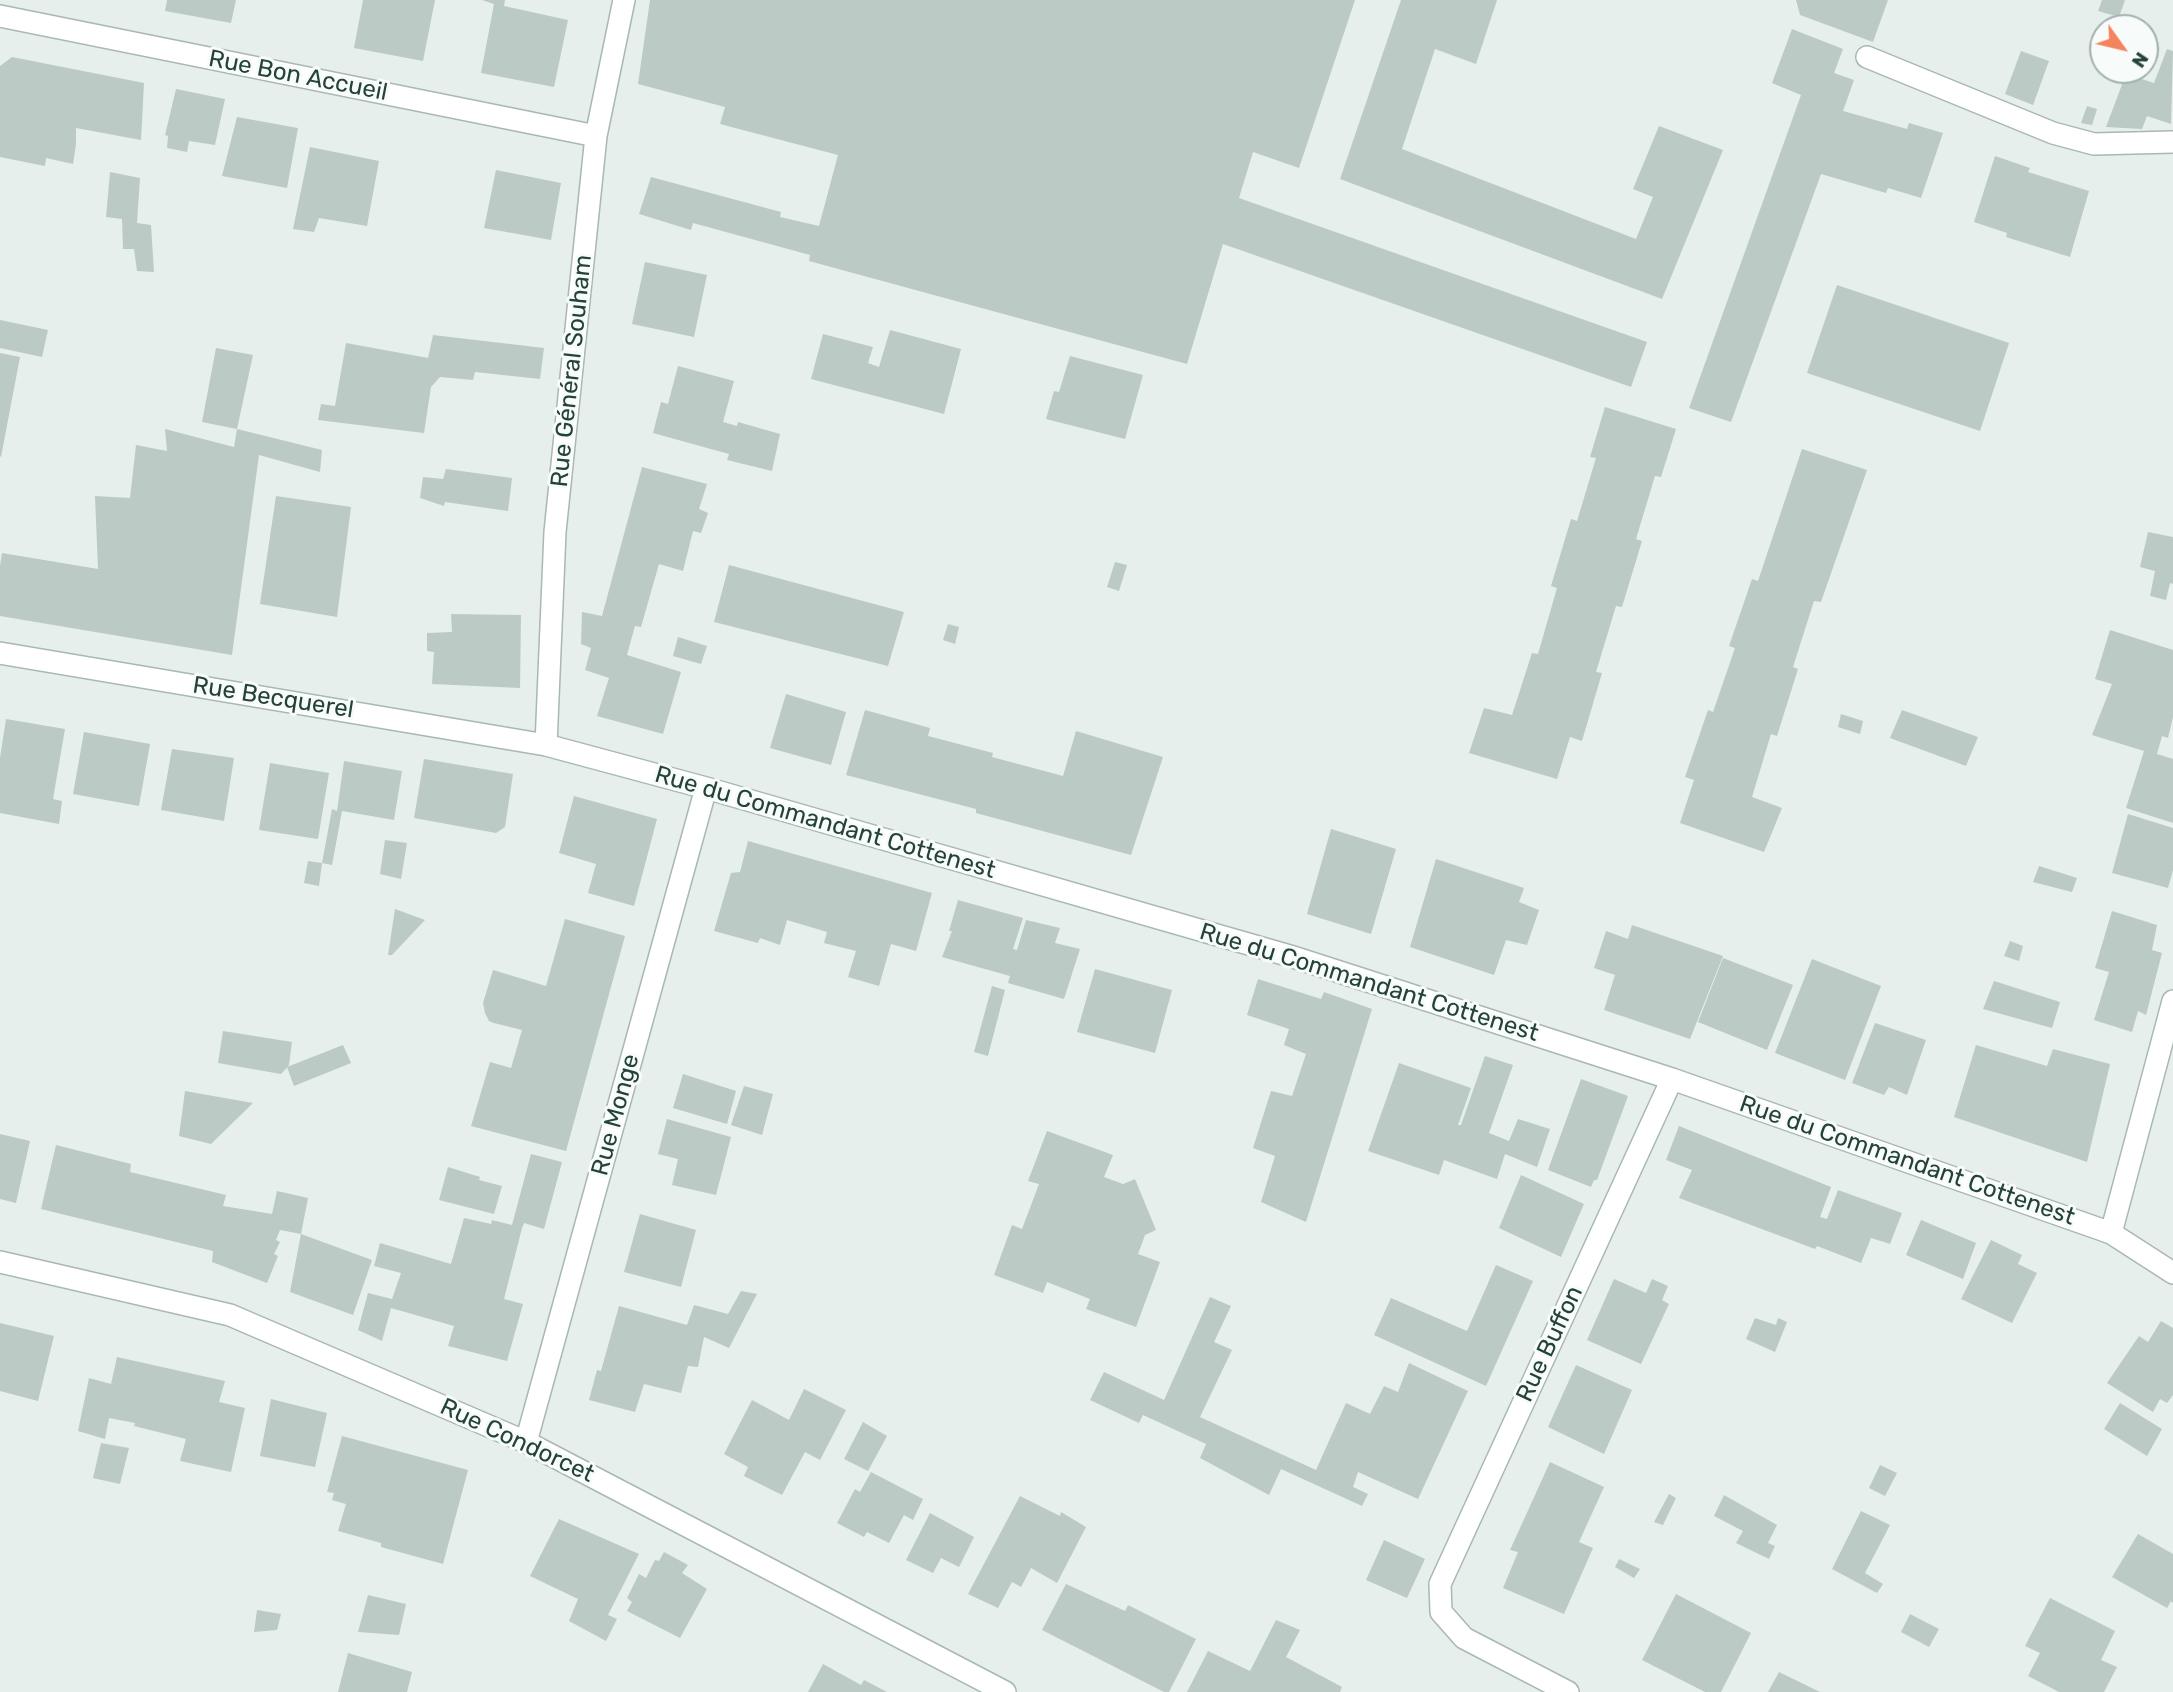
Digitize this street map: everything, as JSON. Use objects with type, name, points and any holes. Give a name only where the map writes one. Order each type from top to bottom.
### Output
[{"type":"street","name":"Rue Général Souham","points":[[546,745],[555,532],[596,136],[624,0]]},
{"type":"street","name":"Rue Bon Accueil","points":[[0,16],[596,136]]},
{"type":"street","points":[[1867,57],[2053,133],[2094,144],[2173,142]]},
{"type":"street","name":"Rue Becquerel","points":[[0,653],[546,745]]},
{"type":"street","name":"Rue du Commandant Cottenest","points":[[546,745],[706,788],[1290,956],[1672,1079],[2112,1233],[2173,1273]]},
{"type":"street","name":"Rue Monge","points":[[526,1442],[706,788]]},
{"type":"street","points":[[2112,1233],[2173,1000]]},
{"type":"street","name":"Rue Buffon","points":[[1568,1692],[1464,1638],[1441,1612],[1440,1584],[1672,1079]]},
{"type":"street","name":"Rue Condorcet","points":[[0,1262],[230,1315],[526,1442],[1005,1692]]},
{"type":"building","points":[[167,0],[236,0],[231,23],[165,11]]},
{"type":"building","points":[[363,0],[435,0],[423,61],[354,48]]},
{"type":"building","points":[[482,0],[505,0],[504,6],[568,20],[554,87],[481,73],[494,4]]},
{"type":"building","points":[[650,0],[1355,0],[1299,168],[1253,152],[1239,198],[1647,342],[1631,387],[1223,244],[1187,364],[809,261],[810,255],[693,223],[691,230],[639,214],[651,177],[781,212],[780,217],[819,226],[838,155],[720,124],[725,107],[638,84]]},
{"type":"building","points":[[1401,0],[1497,0],[1476,64],[1435,49],[1402,149],[1636,239],[1653,197],[1633,189],[1659,126],[1723,150],[1662,299],[1340,179]]},
{"type":"building","points":[[1796,0],[1888,0],[1873,42],[1800,15]]},
{"type":"building","points":[[2102,0],[2125,0],[2120,14],[2098,11]]},
{"type":"building","points":[[1792,29],[1843,49],[1834,73],[1854,80],[1843,111],[1907,129],[1909,123],[1943,133],[1921,198],[1888,188],[1886,193],[1821,174],[1731,422],[1689,408],[1801,95],[1772,83]]},
{"type":"building","points":[[2167,49],[2173,51],[2171,124],[2147,116],[2142,129],[2106,127],[2122,84],[2159,84],[2159,70]]},
{"type":"building","points":[[2021,51],[2049,61],[2033,105],[2005,94]]},
{"type":"building","points":[[12,57],[144,83],[141,140],[76,128],[73,164],[46,158],[45,166],[0,157],[0,66]]},
{"type":"building","points":[[176,89],[225,99],[215,145],[189,141],[187,152],[167,148],[168,136],[165,135]]},
{"type":"building","points":[[2087,106],[2097,109],[2092,125],[2081,123]]},
{"type":"building","points":[[237,117],[298,128],[287,188],[222,176]]},
{"type":"building","points":[[310,147],[379,161],[367,226],[319,218],[314,232],[293,229]]},
{"type":"building","points":[[1995,156],[2030,168],[2028,172],[2089,191],[2070,257],[2006,237],[2007,233],[1974,222]]},
{"type":"building","points":[[496,170],[561,183],[551,240],[484,228]]},
{"type":"building","points":[[110,172],[140,178],[137,223],[151,225],[154,272],[137,271],[134,249],[123,249],[122,219],[106,217]]},
{"type":"building","points":[[645,262],[707,275],[694,337],[632,324]]},
{"type":"building","points":[[1837,285],[2009,343],[1980,431],[1807,373]]},
{"type":"building","points":[[0,320],[48,330],[42,357],[0,348]]},
{"type":"building","points":[[890,330],[961,349],[944,414],[811,379],[823,334],[873,347],[868,363],[879,367]]},
{"type":"building","points":[[433,335],[544,348],[540,379],[475,372],[473,380],[440,377],[431,387],[424,433],[318,420],[321,404],[335,406],[346,343],[428,358]]},
{"type":"building","points":[[216,348],[253,355],[237,429],[202,422]]},
{"type":"building","points":[[0,353],[20,357],[1,457],[0,456]]},
{"type":"building","points":[[1070,356],[1143,375],[1125,439],[1046,419],[1054,391],[1059,392]]},
{"type":"building","points":[[678,366],[734,381],[723,422],[737,426],[738,422],[780,434],[772,471],[727,460],[729,454],[653,433],[661,402],[668,404]]},
{"type":"building","points":[[1605,407],[1676,429],[1661,477],[1655,476],[1636,539],[1642,541],[1622,607],[1616,606],[1596,672],[1602,673],[1582,741],[1570,737],[1557,779],[1469,753],[1484,708],[1512,715],[1532,653],[1538,654],[1557,588],[1551,586],[1571,519],[1577,521],[1596,458],[1590,457]]},
{"type":"building","points":[[165,429],[234,447],[237,429],[322,450],[320,472],[259,455],[232,655],[0,616],[2,553],[98,569],[95,496],[130,498],[136,445],[167,451]]},
{"type":"building","points":[[1802,449],[1867,470],[1821,602],[1814,601],[1793,667],[1798,669],[1777,736],[1771,734],[1752,797],[1782,808],[1764,852],[1680,823],[1694,780],[1685,777],[1708,710],[1713,712],[1735,648],[1729,646],[1752,579],[1758,581]]},
{"type":"building","points":[[642,467],[707,484],[699,509],[708,513],[701,533],[693,531],[683,571],[659,564],[641,627],[635,626],[627,655],[681,672],[663,734],[597,716],[609,678],[585,670],[591,648],[581,644],[582,612],[602,616]]},
{"type":"building","points":[[446,469],[512,478],[508,511],[445,502],[444,506],[420,498],[423,477],[443,479]]},
{"type":"building","points":[[276,496],[351,507],[337,617],[260,604]]},
{"type":"building","points":[[2148,532],[2173,537],[2173,584],[2170,583],[2166,600],[2150,596],[2155,571],[2140,567]]},
{"type":"building","points":[[1115,562],[1127,565],[1119,591],[1107,587]]},
{"type":"building","points":[[729,565],[904,612],[888,666],[714,622]]},
{"type":"building","points":[[451,614],[521,615],[520,688],[432,684],[434,652],[427,651],[427,633],[452,632]]},
{"type":"building","points":[[948,624],[959,627],[955,644],[943,640]]},
{"type":"building","points":[[2110,630],[2173,650],[2173,717],[2168,738],[2162,736],[2157,754],[2173,759],[2173,823],[2126,808],[2144,751],[2092,735],[2112,684],[2095,679]]},
{"type":"building","points":[[678,637],[707,646],[701,664],[673,656]]},
{"type":"building","points":[[786,694],[846,712],[831,765],[770,748]]},
{"type":"building","points":[[865,710],[930,728],[928,736],[993,753],[992,757],[1063,776],[1076,731],[1163,757],[1131,855],[976,813],[976,809],[846,775]]},
{"type":"building","points":[[1902,710],[1978,737],[1966,766],[1890,738]]},
{"type":"building","points":[[1841,714],[1863,721],[1860,734],[1838,727]]},
{"type":"building","points":[[6,719],[65,729],[53,799],[62,801],[59,824],[0,813],[0,758]]},
{"type":"building","points":[[84,732],[150,744],[139,806],[73,794]]},
{"type":"building","points":[[172,749],[234,758],[224,821],[161,810]]},
{"type":"building","points":[[424,759],[513,774],[505,827],[496,833],[414,818]]},
{"type":"building","points":[[344,761],[402,771],[394,820],[342,811],[332,865],[322,863],[332,809],[337,811]]},
{"type":"building","points":[[270,763],[329,773],[318,839],[259,830]]},
{"type":"building","points":[[574,796],[657,819],[634,906],[588,893],[596,864],[559,853]]},
{"type":"building","points":[[2128,814],[2173,828],[2173,870],[2168,888],[2112,873]]},
{"type":"building","points":[[1331,829],[1396,849],[1371,934],[1307,914]]},
{"type":"building","points":[[385,840],[407,843],[401,879],[380,874]]},
{"type":"building","points":[[748,841],[932,893],[916,951],[891,944],[879,986],[848,977],[856,951],[824,943],[827,932],[787,920],[780,945],[760,938],[758,943],[714,931],[731,873],[740,872]]},
{"type":"building","points":[[1436,859],[1524,888],[1519,902],[1539,910],[1527,945],[1506,940],[1494,975],[1410,947]]},
{"type":"building","points":[[308,861],[322,863],[319,886],[304,883]]},
{"type":"building","points":[[2039,866],[2077,878],[2072,892],[2033,882]]},
{"type":"building","points":[[958,900],[1023,918],[1013,949],[1017,950],[1026,920],[1060,928],[1055,943],[1080,949],[1064,999],[1008,983],[1010,976],[942,957],[952,931],[949,931]]},
{"type":"building","points":[[395,909],[425,920],[392,955],[388,955]]},
{"type":"building","points":[[2112,911],[2157,925],[2152,950],[2162,953],[2146,1015],[2138,1011],[2132,1032],[2094,1020],[2109,972],[2095,968]]},
{"type":"building","points":[[565,919],[625,936],[566,1151],[471,1126],[490,1062],[511,1068],[522,1030],[489,1021],[485,1013],[483,1003],[493,970],[546,986]]},
{"type":"building","points":[[1632,925],[1723,956],[1690,1039],[1604,1010],[1615,975],[1594,968],[1606,931],[1628,939]]},
{"type":"building","points":[[2010,941],[2023,946],[2019,961],[2004,956]]},
{"type":"building","points":[[1723,958],[1793,985],[1767,1050],[1698,1022]]},
{"type":"building","points":[[1812,959],[1881,986],[1845,1080],[1775,1053]]},
{"type":"building","points":[[1095,969],[1172,990],[1155,1053],[1077,1032]]},
{"type":"building","points":[[1258,979],[1321,999],[1324,992],[1372,1009],[1306,1222],[1261,1202],[1275,1156],[1253,1148],[1271,1091],[1292,1096],[1306,1054],[1284,1045],[1289,1029],[1247,1015]]},
{"type":"building","points":[[1994,981],[2060,1002],[2052,1028],[1983,1009]]},
{"type":"building","points":[[992,986],[1005,990],[988,1056],[974,1052]]},
{"type":"building","points":[[1875,1023],[1926,1040],[1907,1095],[1889,1087],[1884,1095],[1852,1083]]},
{"type":"building","points":[[223,1031],[292,1042],[289,1065],[281,1074],[218,1063]]},
{"type":"building","points":[[343,1045],[351,1063],[294,1086],[287,1067]]},
{"type":"building","points":[[1976,1045],[2047,1066],[2053,1049],[2110,1064],[2087,1162],[1954,1117]]},
{"type":"building","points":[[1485,1056],[1513,1065],[1489,1133],[1509,1141],[1518,1119],[1550,1129],[1537,1167],[1505,1154],[1497,1179],[1444,1160],[1439,1175],[1368,1151],[1399,1063],[1471,1088],[1458,1125],[1461,1125]]},
{"type":"building","points":[[683,1074],[736,1091],[727,1124],[673,1108]]},
{"type":"building","points":[[1581,1079],[1628,1096],[1597,1180],[1594,1180],[1591,1187],[1548,1170]]},
{"type":"building","points":[[744,1086],[773,1094],[762,1135],[731,1125]]},
{"type":"building","points":[[185,1091],[253,1103],[211,1144],[179,1136]]},
{"type":"building","points":[[667,1119],[731,1137],[716,1195],[672,1185],[678,1159],[658,1154]]},
{"type":"building","points":[[1679,1126],[1831,1187],[1820,1217],[1827,1219],[1838,1190],[1902,1213],[1890,1244],[1871,1238],[1861,1263],[1817,1246],[1815,1249],[1679,1198],[1692,1170],[1666,1160]]},
{"type":"building","points":[[1047,1131],[1113,1155],[1104,1177],[1123,1184],[1135,1179],[1156,1230],[1145,1235],[1138,1254],[1160,1262],[1136,1327],[1086,1309],[1090,1299],[1047,1282],[1043,1293],[994,1275],[1012,1225],[1022,1229],[1039,1184],[1028,1181]]},
{"type":"building","points":[[0,1134],[30,1141],[16,1203],[0,1199]]},
{"type":"building","points":[[56,1145],[131,1164],[130,1172],[226,1195],[223,1206],[272,1214],[277,1191],[308,1198],[301,1234],[280,1230],[276,1240],[280,1242],[274,1254],[278,1256],[267,1283],[212,1262],[213,1251],[41,1209]]},
{"type":"building","points":[[531,1154],[562,1162],[544,1229],[524,1223],[522,1228],[504,1299],[523,1304],[507,1361],[448,1346],[454,1326],[391,1308],[382,1341],[358,1330],[368,1293],[392,1299],[401,1273],[374,1266],[380,1243],[451,1264],[464,1218],[512,1225]]},
{"type":"building","points":[[448,1167],[502,1186],[494,1214],[439,1200]]},
{"type":"building","points":[[1521,1175],[1584,1204],[1561,1257],[1499,1228]]},
{"type":"building","points":[[640,1214],[696,1230],[681,1287],[624,1272]]},
{"type":"building","points":[[1921,1220],[1976,1243],[1963,1279],[1906,1255]]},
{"type":"building","points":[[301,1234],[372,1260],[353,1315],[290,1292]]},
{"type":"building","points":[[1991,1240],[2022,1255],[2018,1264],[2037,1273],[2012,1323],[1961,1299]]},
{"type":"building","points":[[1496,1265],[1533,1281],[1486,1386],[1374,1335],[1391,1298],[1467,1331]]},
{"type":"building","points":[[1614,1279],[1646,1293],[1652,1279],[1668,1286],[1662,1300],[1669,1304],[1641,1364],[1587,1340]]},
{"type":"building","points":[[741,1291],[757,1294],[729,1348],[704,1337],[698,1367],[688,1366],[681,1393],[644,1384],[635,1412],[589,1400],[597,1370],[601,1371],[619,1306],[687,1325],[694,1305],[728,1314]]},
{"type":"building","points":[[1210,1297],[1231,1306],[1214,1342],[1232,1350],[1200,1417],[1316,1470],[1346,1403],[1370,1414],[1384,1386],[1398,1392],[1409,1363],[1468,1391],[1418,1499],[1358,1472],[1353,1487],[1368,1494],[1362,1506],[1281,1469],[1269,1495],[1200,1458],[1206,1444],[1143,1415],[1139,1423],[1090,1400],[1104,1372],[1164,1400]]},
{"type":"building","points":[[1755,1318],[1776,1325],[1778,1318],[1787,1322],[1775,1352],[1746,1339]]},
{"type":"building","points":[[2161,1321],[2173,1328],[2173,1395],[2167,1403],[2160,1399],[2153,1412],[2107,1383],[2139,1336],[2148,1342]]},
{"type":"building","points":[[0,1323],[54,1336],[38,1401],[0,1391]]},
{"type":"building","points":[[117,1357],[225,1381],[219,1402],[245,1408],[231,1472],[180,1461],[186,1439],[134,1426],[135,1423],[109,1418],[105,1439],[78,1431],[89,1378],[111,1384]]},
{"type":"building","points":[[1576,1365],[1632,1390],[1604,1454],[1548,1427]]},
{"type":"building","points":[[804,1389],[846,1410],[820,1460],[805,1452],[782,1495],[744,1476],[748,1467],[724,1454],[752,1400],[789,1420]]},
{"type":"building","points":[[271,1399],[327,1413],[315,1467],[260,1456]]},
{"type":"building","points":[[2120,1403],[2162,1429],[2147,1456],[2104,1429]]},
{"type":"building","points":[[863,1422],[887,1436],[868,1471],[844,1459]]},
{"type":"building","points":[[342,1436],[468,1470],[443,1564],[381,1547],[381,1543],[338,1531],[346,1504],[332,1500],[334,1493],[327,1492]]},
{"type":"building","points":[[101,1443],[129,1448],[120,1484],[93,1478]]},
{"type":"building","points":[[1550,1462],[1604,1487],[1579,1542],[1593,1548],[1564,1614],[1503,1588],[1518,1552],[1510,1550]]},
{"type":"building","points":[[1880,1465],[1897,1473],[1885,1496],[1869,1488]]},
{"type":"building","points":[[871,1472],[923,1499],[913,1520],[904,1515],[889,1543],[867,1532],[864,1537],[837,1523],[855,1489],[860,1492]]},
{"type":"building","points":[[1669,1494],[1676,1498],[1663,1525],[1654,1522]]},
{"type":"building","points":[[1724,1495],[1777,1525],[1768,1543],[1775,1546],[1769,1559],[1736,1543],[1743,1531],[1714,1516]]},
{"type":"building","points":[[1020,1496],[1060,1516],[1061,1512],[1086,1527],[1057,1583],[1031,1568],[1021,1587],[1012,1582],[998,1608],[968,1594]]},
{"type":"building","points":[[1861,1511],[1890,1525],[1865,1573],[1883,1584],[1877,1593],[1832,1569]]},
{"type":"building","points":[[930,1513],[974,1537],[959,1567],[941,1558],[933,1573],[906,1560]]},
{"type":"building","points":[[559,1519],[639,1554],[608,1615],[617,1619],[606,1641],[569,1621],[578,1599],[530,1576]]},
{"type":"building","points":[[2138,1534],[2173,1554],[2173,1603],[2171,1601],[2167,1608],[2112,1577]]},
{"type":"building","points":[[1384,1540],[1425,1559],[1407,1598],[1366,1580]]},
{"type":"building","points":[[664,1552],[688,1565],[682,1573],[707,1589],[680,1638],[627,1611],[632,1602],[627,1598],[639,1574],[646,1578],[655,1560],[659,1561]]},
{"type":"building","points":[[1619,1559],[1640,1569],[1634,1578],[1615,1567]]},
{"type":"building","points":[[1066,1584],[1125,1611],[1128,1605],[1196,1639],[1169,1692],[1164,1692],[1042,1630]]},
{"type":"building","points":[[1676,1594],[1751,1633],[1721,1692],[1705,1692],[1642,1660]]},
{"type":"building","points":[[368,1595],[406,1604],[399,1635],[358,1632]]},
{"type":"building","points":[[2050,1598],[2115,1631],[2101,1660],[2117,1667],[2104,1692],[2059,1692],[2028,1676],[2040,1653],[2025,1646]]},
{"type":"building","points":[[257,1610],[281,1614],[277,1630],[254,1632]]},
{"type":"building","points":[[1910,1614],[1939,1629],[1929,1647],[1901,1632]]},
{"type":"building","points":[[1276,1620],[1300,1630],[1286,1657],[1342,1687],[1340,1692],[1187,1692],[1208,1651],[1250,1671]]},
{"type":"building","points":[[348,1653],[412,1672],[407,1692],[338,1692]]},
{"type":"building","points":[[823,1664],[861,1685],[864,1680],[887,1692],[808,1692]]},
{"type":"building","points":[[1779,1672],[1820,1692],[1768,1692]]}]
